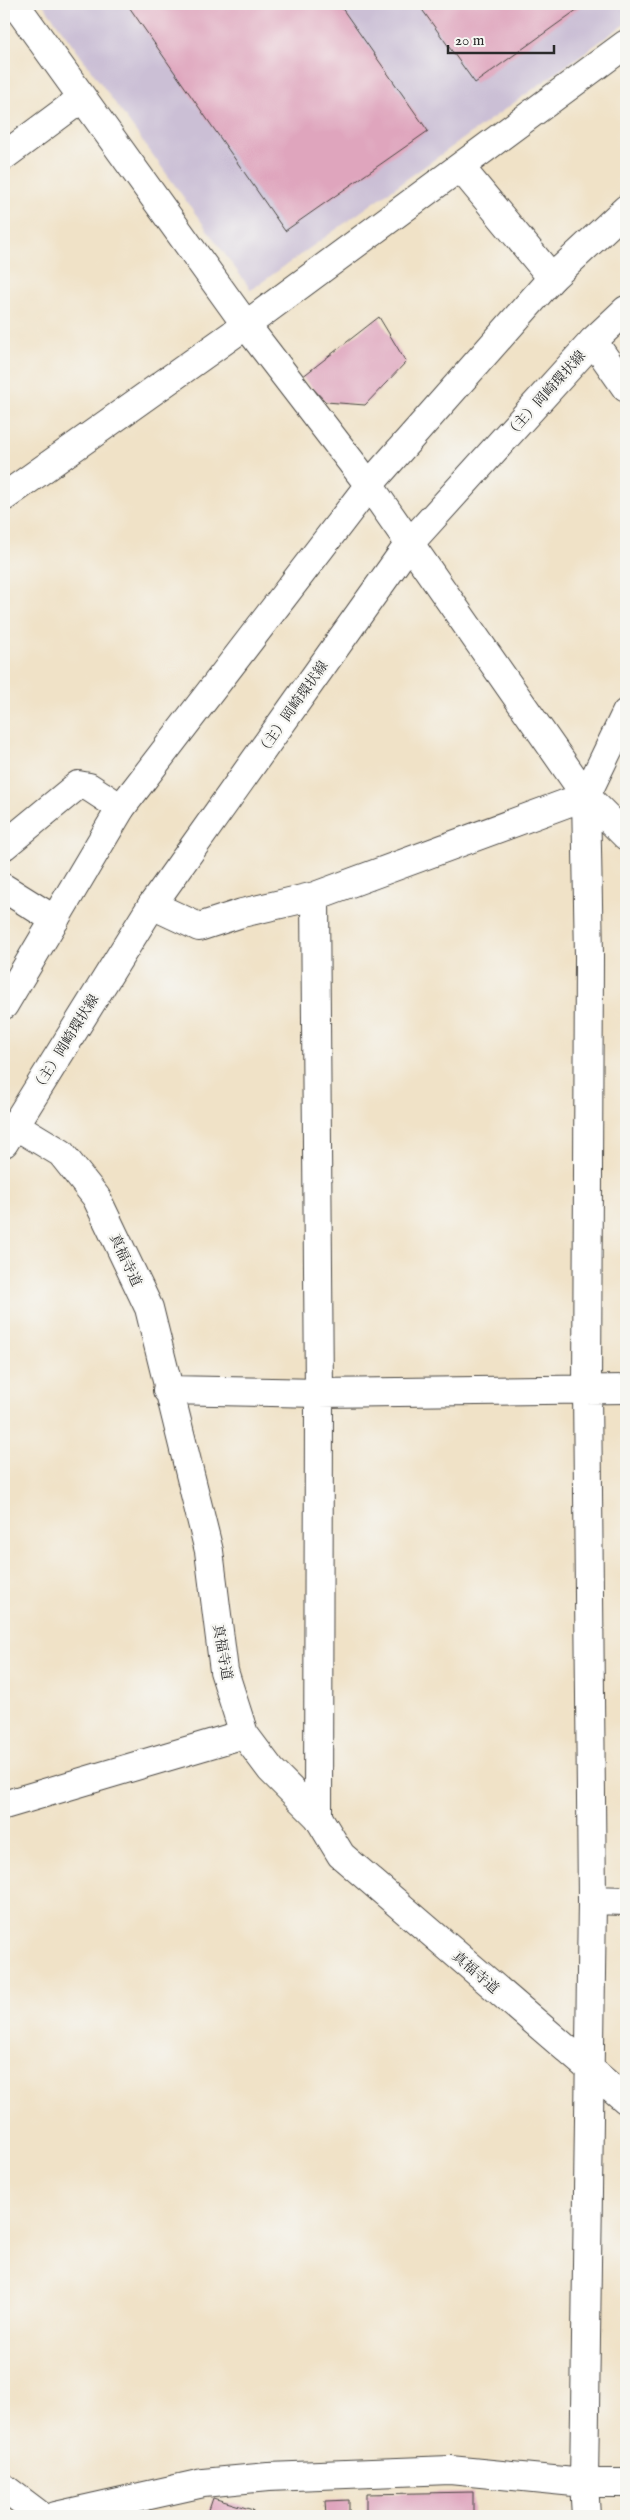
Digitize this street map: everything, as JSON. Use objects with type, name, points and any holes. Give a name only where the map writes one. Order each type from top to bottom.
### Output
[{"type":"street","points":[[16,4],[246,325],[369,485],[586,796],[626,836]]},
{"type":"street","points":[[4,497],[246,325],[626,44]]},
{"type":"street","points":[[4,156],[82,98]]},
{"type":"street","points":[[460,168],[552,278]]},
{"type":"street","points":[[4,1005],[121,808],[369,485],[552,278],[626,209]]},
{"type":"street","name":"（主）岡崎環状線","points":[[9,1134],[152,905],[409,544],[593,341],[626,310]]},
{"type":"street","points":[[593,341],[626,388]]},
{"type":"street","points":[[586,2516],[584,2483],[588,2069],[592,1900],[587,1389],[589,956],[586,796],[626,712]]},
{"type":"street","points":[[4,846],[78,786],[89,786],[121,808]]},
{"type":"street","points":[[152,905],[199,927],[242,913],[315,896],[586,796]]},
{"type":"street","points":[[4,888],[55,920]]},
{"type":"street","points":[[315,896],[319,1394],[318,1817]]},
{"type":"street","name":"真福寺道","points":[[9,1134],[61,1153],[96,1197],[149,1308],[209,1551],[224,1671],[244,1734],[271,1770],[318,1817],[341,1855],[626,2100]]},
{"type":"street","points":[[168,1390],[319,1394],[626,1389]]},
{"type":"street","points":[[4,1805],[244,1734]]},
{"type":"street","points":[[592,1900],[626,1901]]},
{"type":"street","points":[[56,2516],[202,2483],[268,2477],[450,2470],[584,2483],[626,2483]]},
{"type":"street","points":[[4,2488],[41,2516]]},
{"type":"shaded area","points":[[43,4],[626,4],[626,23],[251,290]]},
{"type":"building","points":[[127,4],[339,4],[428,131],[285,231]]},
{"type":"building","points":[[418,4],[585,4],[475,83]]},
{"type":"building","points":[[379,317],[406,362],[365,405],[326,402],[302,377]]},
{"type":"building","points":[[473,2492],[473,2516],[366,2516],[366,2494]]},
{"type":"building","points":[[213,2498],[253,2510],[251,2516],[207,2516]]},
{"type":"building","points":[[349,2500],[349,2516],[326,2516],[325,2501]]}]
